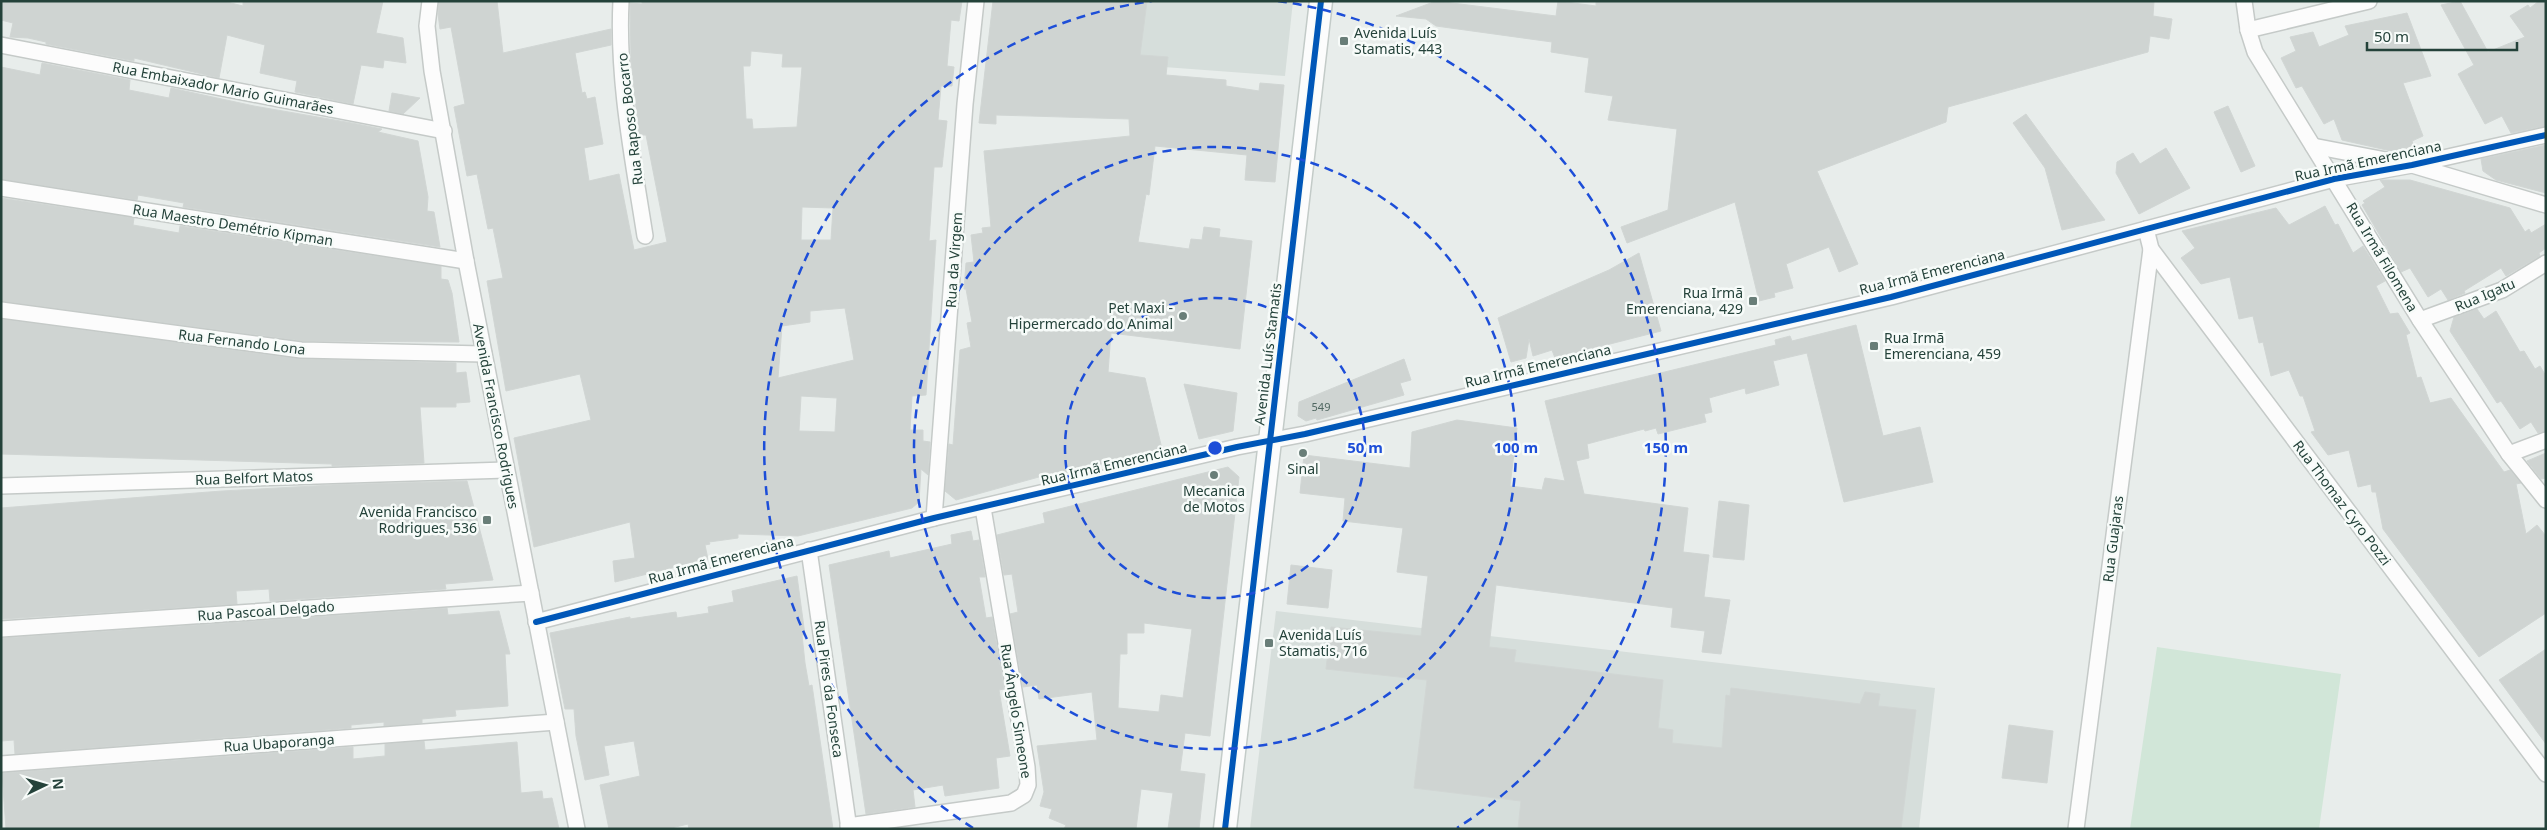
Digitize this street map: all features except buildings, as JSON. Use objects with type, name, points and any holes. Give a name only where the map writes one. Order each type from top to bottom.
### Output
[{"type":"main road","name":"Avenida Luís Stamatis","points":[[1225,829],[1321,1]]},
{"type":"street","name":"Avenida Francisco Rodrigues","points":[[430,1],[426,26],[432,71],[466,261],[577,829]]},
{"type":"street","name":"Rua Raposo Bocarro","points":[[621,1],[620,27],[627,115],[645,236]]},
{"type":"street","name":"Rua da Virgem","points":[[934,518],[966,95],[976,1]]},
{"type":"street","name":"Rua Irmã Filomena","points":[[2244,1],[2248,30],[2255,52],[2420,320],[2509,454],[2546,500]]},
{"type":"street","points":[[2248,30],[2368,1]]},
{"type":"street","name":"Rua Embaixador Mario Guimarães","points":[[1,45],[444,131]]},
{"type":"street","name":"Rua Irmã Emerenciana","points":[[536,622],[934,518],[1237,447],[1270,442],[1891,296],[2334,179],[2412,165],[2546,135]]},
{"type":"street","points":[[2313,146],[2412,165],[2546,205]]},
{"type":"street","name":"Rua Maestro Demétrio Kipman","points":[[1,188],[466,261]]},
{"type":"street","name":"Rua Thomaz Cyro Pozzi","points":[[2146,229],[2151,249],[2546,774]]},
{"type":"street","name":"Rua Guajaras","points":[[2076,829],[2151,249]]},
{"type":"street","name":"Rua Igatu","points":[[2420,320],[2502,290],[2546,263]]},
{"type":"street","name":"Rua Fernando Lona","points":[[1,310],[301,350],[484,354]]},
{"type":"street","points":[[2509,454],[2546,440]]},
{"type":"street","name":"Rua Belfort Matos","points":[[1,486],[506,470]]},
{"type":"street","name":"Rua Ângelo Simeone","points":[[849,828],[1012,804],[1024,795],[1028,785],[1027,767],[983,508]]},
{"type":"street","name":"Rua Pires da Fonseca","points":[[809,550],[849,828]]},
{"type":"street","name":"Rua Pascoal Delgado","points":[[1,629],[530,592]]},
{"type":"street","name":"Rua Ubaporanga","points":[[1,764],[556,722]]},
{"type":"shaded area","points":[[1143,1],[1293,1],[1285,76],[1137,65]]},
{"type":"shaded area","points":[[1276,611],[1935,688],[1919,829],[1250,829]]},
{"type":"green space","points":[[2157,647],[2341,674],[2319,829],[2130,829]]},
{"type":"cycle path","points":[[1225,829],[1321,1]]},
{"type":"cycle path","points":[[536,622],[934,518],[1237,447],[1305,434],[1891,297],[2334,179],[2412,165],[2546,135]]},
{"type":"place","name":"Avenida Luís Stamatis, 443","points":[[1344,41]]},
{"type":"place","name":"Rua Irmã Emerenciana, 429","points":[[1753,301]]},
{"type":"place","name":"Pet Maxi - Hipermercado do Animal","points":[[1183,316]]},
{"type":"place","name":"Rua Irmã Emerenciana, 459","points":[[1874,346]]},
{"type":"place","name":"Sinal","points":[[1303,453]]},
{"type":"place","name":"Mecanica de Motos","points":[[1214,475]]},
{"type":"place","name":"Avenida Francisco Rodrigues, 536","points":[[487,520]]},
{"type":"place","name":"Avenida Luís Stamatis, 716","points":[[1269,643]]}]
